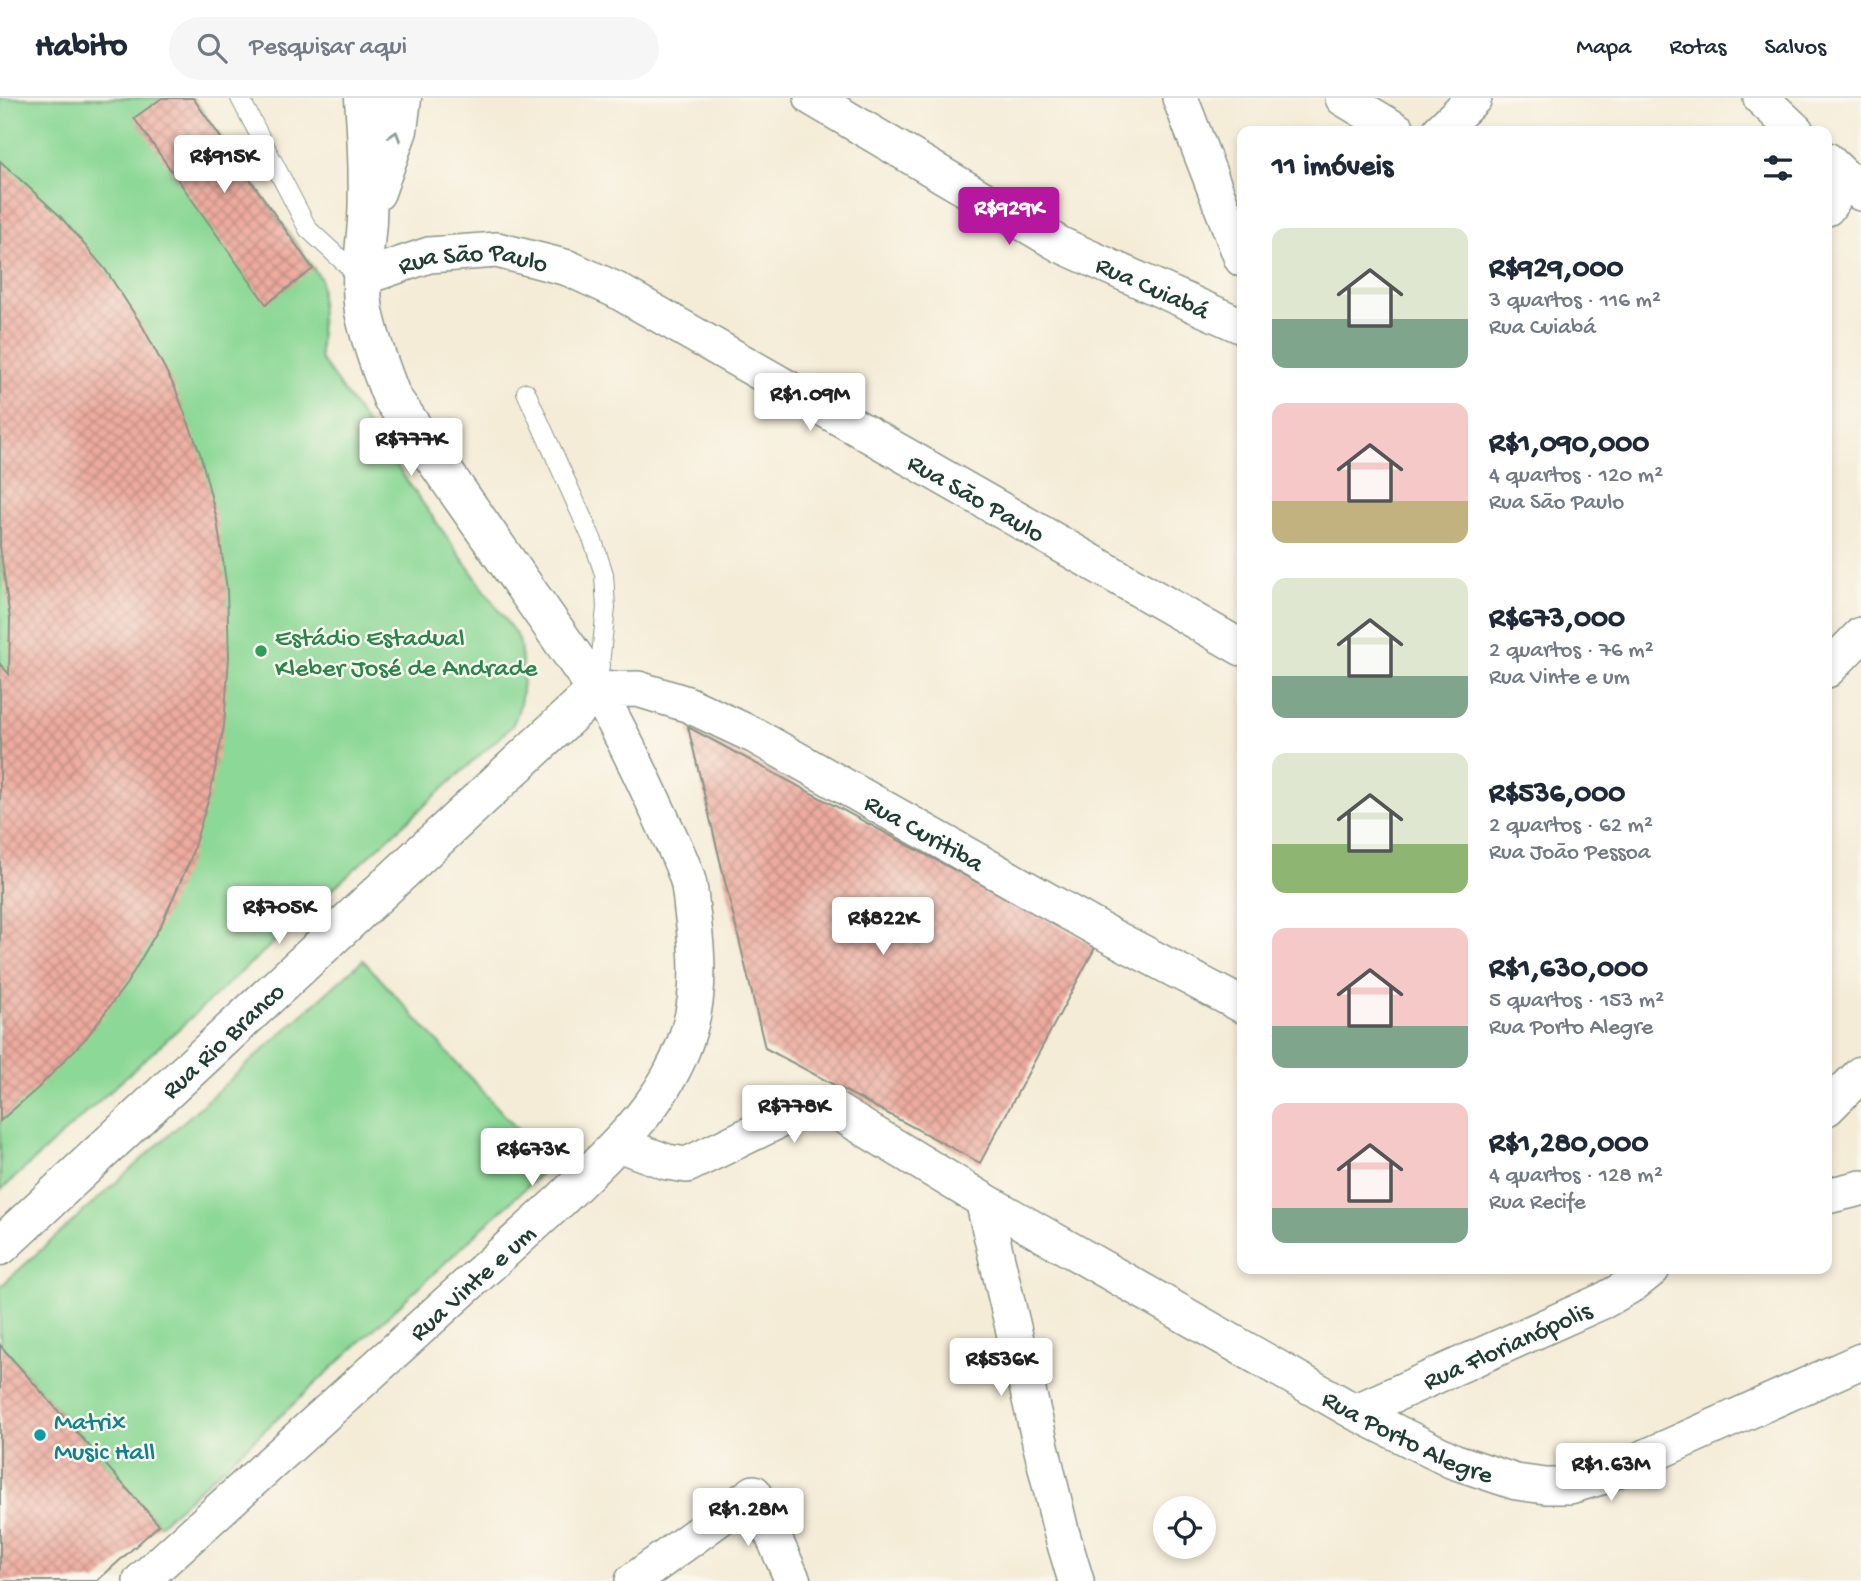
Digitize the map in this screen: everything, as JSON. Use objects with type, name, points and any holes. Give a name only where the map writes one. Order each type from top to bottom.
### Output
[{"type":"street","points":[[364,98],[367,220],[361,278],[365,312],[376,358],[392,398],[597,690]]},
{"type":"street","points":[[367,220],[398,130],[402,98]]},
{"type":"street","name":"Rua Cuiabá","points":[[812,98],[1061,245],[1237,324]]},
{"type":"street","points":[[1180,98],[1237,246]]},
{"type":"street","points":[[1343,98],[1390,126]]},
{"type":"street","points":[[1445,126],[1475,98]]},
{"type":"street","points":[[1761,98],[1791,126]]},
{"type":"street","points":[[1832,200],[1845,178]]},
{"type":"street","name":"Rua São Paulo","points":[[361,278],[429,255],[497,250],[568,268],[616,290],[1237,646]]},
{"type":"street","points":[[1832,665],[1861,635]]},
{"type":"street","name":"Rua Curitiba","points":[[597,690],[638,690],[687,704],[755,736],[1109,935],[1237,1002]]},
{"type":"street","name":"Rua Vinte e um","points":[[141,1581],[561,1200],[618,1143],[652,1103],[668,1079],[685,1045],[694,1016],[698,988],[687,881],[631,750],[597,690]]},
{"type":"street","name":"Rua Rio Branco","points":[[0,1246],[597,690]]},
{"type":"street","points":[[1832,1103],[1861,1074]]},
{"type":"street","name":"Rua Porto Alegre","points":[[618,1143],[667,1162],[687,1165],[809,1106],[836,1111],[983,1200],[1355,1412],[1452,1461],[1516,1482],[1570,1486],[1601,1477],[1861,1360]]},
{"type":"street","points":[[1832,1195],[1861,1188]]},
{"type":"street","points":[[983,1200],[1061,1531],[1076,1581]]},
{"type":"street","name":"Rua Florianópolis","points":[[1355,1412],[1605,1300],[1646,1274]]},
{"type":"street","points":[[633,1581],[754,1493],[793,1581]]},
{"type":"lane","points":[[240,98],[308,229],[361,278]]},
{"type":"lane","points":[[526,392],[593,541],[604,574],[606,608],[597,690]]},
{"type":"green space","name":"Estádio Estadual Kleber José de Andrade","points":[[0,98],[193,98],[321,279],[320,358],[519,639],[523,672],[520,705],[512,726],[0,1191]]},
{"type":"green space","points":[[363,960],[550,1165],[159,1525],[0,1345],[0,1287]]},
{"type":"building","points":[[162,98],[193,98],[313,269],[266,304],[134,118]]},
{"type":"building","points":[[0,161],[60,216],[105,269],[143,327],[175,388],[200,453],[217,520],[227,589],[229,657],[224,726],[210,794],[190,860],[162,923],[127,983],[86,1038],[38,1088],[0,1121],[0,664],[9,674],[10,619],[0,546]]},
{"type":"building","points":[[688,727],[1096,946],[980,1163],[765,1048]]},
{"type":"building","name":"Matrix Music Hall","points":[[0,1345],[159,1525],[97,1581],[0,1581]]},
{"type":"place","name":"Estádio Estadual Kleber José de Andrade","points":[[261,651]]},
{"type":"place","name":"Matrix Music Hall","points":[[40,1435]]}]
